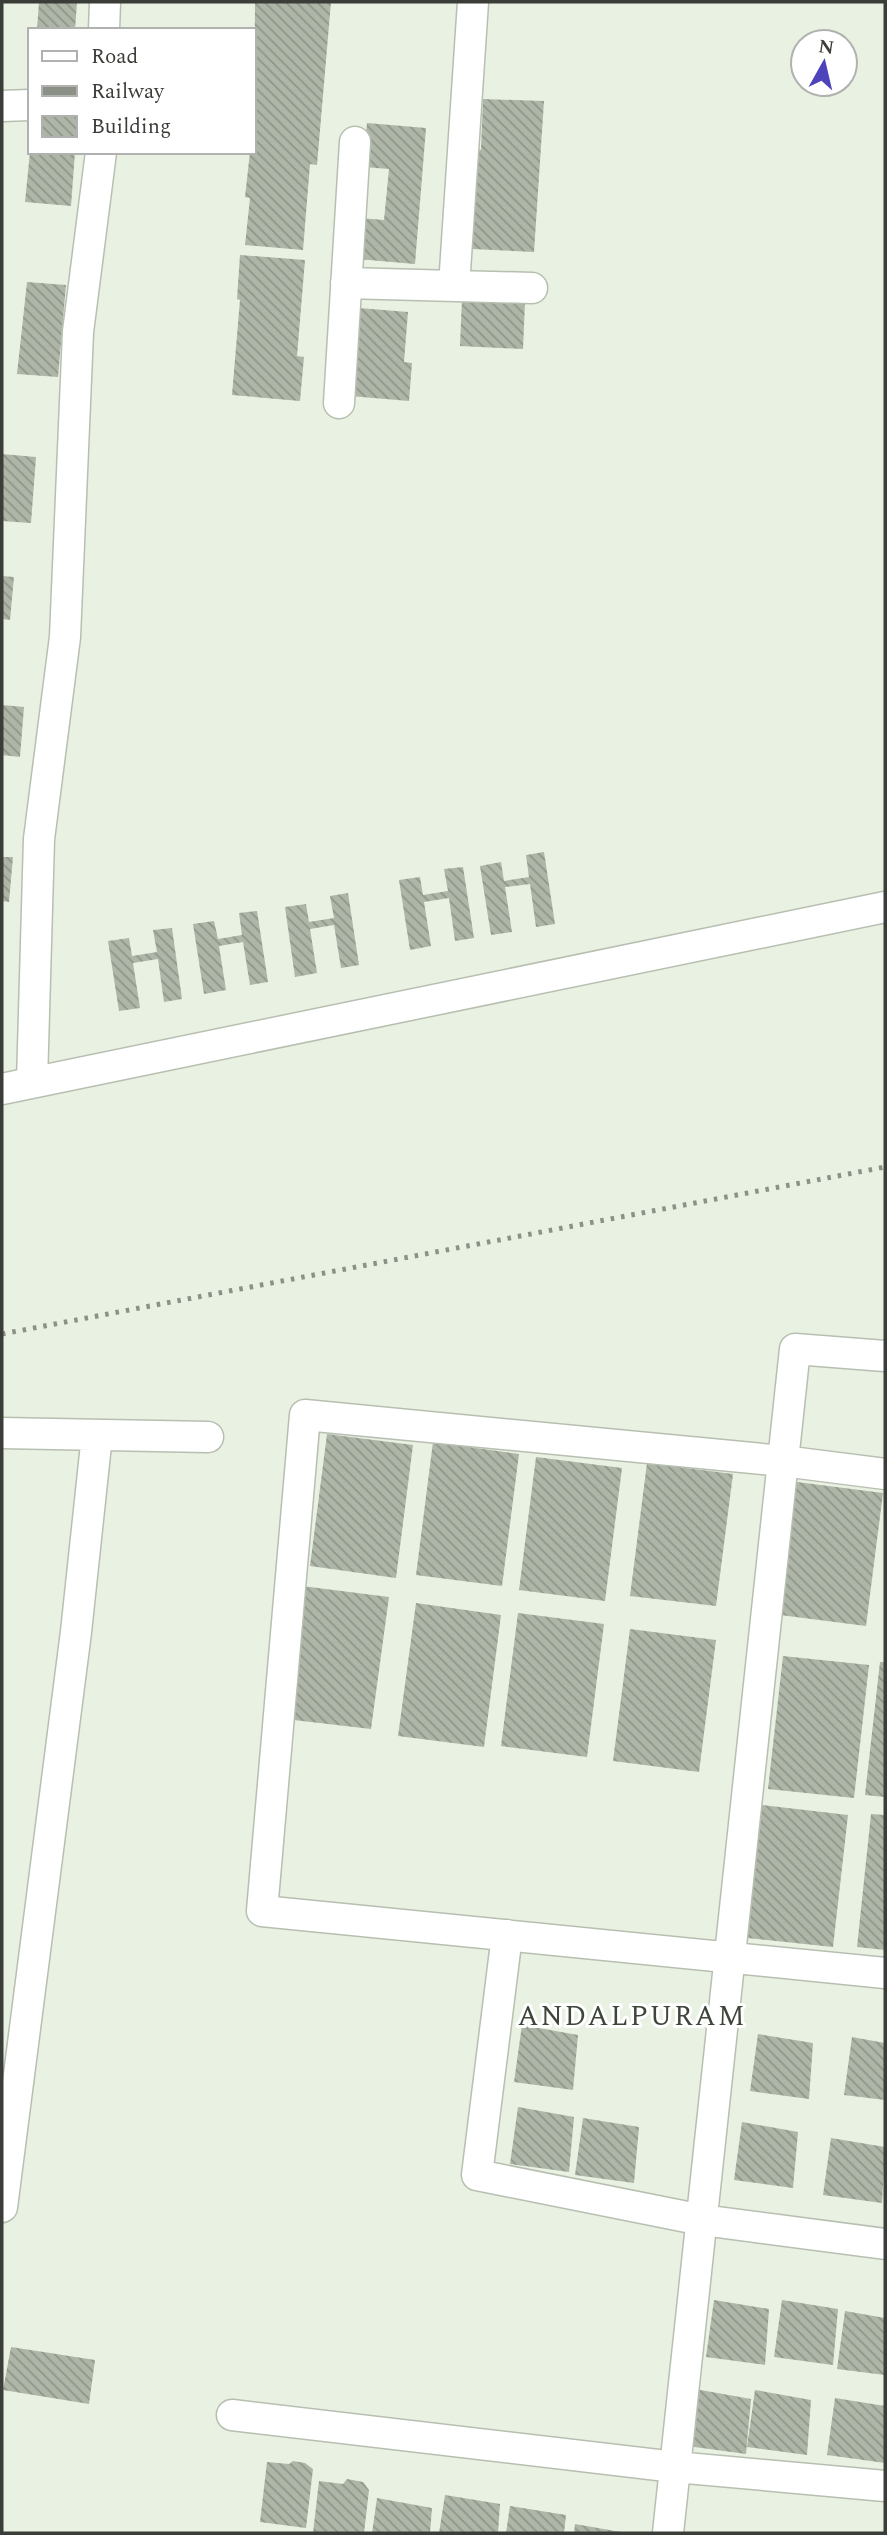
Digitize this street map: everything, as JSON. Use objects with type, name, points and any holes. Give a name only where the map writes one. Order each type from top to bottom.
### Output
[{"type":"street","points":[[104,28],[105,2]]},
{"type":"street","points":[[454,286],[473,2]]},
{"type":"street","points":[[2,106],[28,105]]},
{"type":"street","points":[[339,402],[355,142]]},
{"type":"street","points":[[32,1082],[39,839],[65,637],[78,332],[101,154]]},
{"type":"street","points":[[346,283],[533,288]]},
{"type":"street","points":[[2,1089],[885,907]]},
{"type":"street","points":[[668,2533],[796,1349],[885,1356]]},
{"type":"street","points":[[885,1474],[783,1461],[305,1415],[262,1910],[885,1973]]},
{"type":"street","points":[[2,1433],[208,1437]]},
{"type":"street","points":[[2,2207],[76,1632],[97,1435]]},
{"type":"street","points":[[507,1935],[477,2175],[702,2220],[885,2244]]},
{"type":"street","points":[[232,2414],[675,2467],[885,2486]]},
{"type":"building","points":[[39,2],[77,2],[75,28],[37,28]]},
{"type":"building","points":[[255,2],[331,2],[317,165],[310,164],[303,250],[245,245],[250,198],[245,197],[250,154],[256,154]]},
{"type":"building","points":[[483,99],[544,101],[534,252],[472,249],[477,149],[481,150]]},
{"type":"building","points":[[367,123],[426,128],[415,264],[357,259],[360,218],[384,220],[389,169],[363,167]]},
{"type":"building","points":[[30,154],[75,154],[71,206],[25,202]]},
{"type":"building","points":[[240,255],[305,260],[297,356],[304,357],[300,401],[232,395],[240,300],[237,299]]},
{"type":"building","points":[[27,282],[66,285],[58,377],[17,374]]},
{"type":"building","points":[[462,299],[525,302],[523,349],[460,346]]},
{"type":"building","points":[[359,308],[408,312],[404,362],[412,363],[409,401],[350,396]]},
{"type":"building","points":[[2,454],[36,457],[31,523],[2,521]]},
{"type":"building","points":[[2,576],[14,577],[10,620],[2,619]]},
{"type":"building","points":[[2,705],[24,707],[20,757],[2,755]]},
{"type":"building","points":[[544,852],[555,924],[536,927],[530,884],[505,887],[512,932],[491,935],[480,866],[501,862],[504,881],[529,877],[526,855]]},
{"type":"building","points":[[2,857],[13,857],[9,902],[2,901]]},
{"type":"building","points":[[463,867],[474,938],[455,941],[449,898],[424,902],[431,946],[410,950],[399,880],[420,877],[423,895],[448,891],[444,869]]},
{"type":"building","points":[[348,893],[359,965],[341,968],[334,925],[310,929],[317,973],[295,977],[285,907],[306,904],[309,922],[334,918],[330,896]]},
{"type":"building","points":[[257,911],[268,982],[250,985],[243,942],[219,946],[226,990],[204,994],[193,924],[214,921],[218,939],[242,935],[239,913]]},
{"type":"building","points":[[172,928],[182,999],[164,1002],[158,959],[133,963],[140,1008],[119,1011],[108,941],[129,938],[132,956],[157,952],[153,930]]},
{"type":"building","points":[[327,1434],[413,1445],[396,1578],[310,1566]]},
{"type":"building","points":[[433,1442],[519,1454],[502,1586],[416,1575]]},
{"type":"building","points":[[536,1457],[622,1468],[605,1601],[519,1590]]},
{"type":"building","points":[[647,1463],[733,1474],[716,1606],[630,1596]]},
{"type":"building","points":[[797,1482],[883,1493],[866,1626],[780,1615]]},
{"type":"building","points":[[302,1586],[389,1597],[371,1729],[285,1719]]},
{"type":"building","points":[[416,1603],[501,1615],[484,1747],[398,1736]]},
{"type":"building","points":[[518,1613],[604,1624],[587,1757],[501,1746]]},
{"type":"building","points":[[630,1629],[716,1640],[699,1772],[613,1761]]},
{"type":"building","points":[[783,1656],[869,1665],[854,1798],[768,1789]]},
{"type":"building","points":[[880,1662],[885,1662],[885,1797],[865,1795]]},
{"type":"building","points":[[762,1805],[848,1815],[833,1947],[747,1938]]},
{"type":"building","points":[[871,1814],[885,1815],[885,1950],[857,1947]]},
{"type":"building","points":[[522,2025],[578,2035],[573,2090],[514,2082]]},
{"type":"building","points":[[758,2034],[813,2043],[809,2099],[750,2091]]},
{"type":"building","points":[[852,2037],[885,2043],[885,2100],[844,2095]]},
{"type":"building","points":[[518,2107],[574,2117],[569,2172],[510,2164]]},
{"type":"building","points":[[583,2118],[639,2127],[634,2183],[575,2175]]},
{"type":"building","points":[[742,2122],[798,2132],[793,2188],[734,2180]]},
{"type":"building","points":[[831,2138],[885,2147],[882,2203],[823,2195]]},
{"type":"building","points":[[714,2300],[769,2309],[765,2365],[706,2357]]},
{"type":"building","points":[[782,2300],[838,2309],[833,2365],[774,2357]]},
{"type":"building","points":[[845,2311],[885,2318],[885,2375],[837,2369]]},
{"type":"building","points":[[11,2347],[95,2360],[89,2404],[3,2390]]},
{"type":"building","points":[[695,2389],[751,2399],[746,2454],[687,2446]]},
{"type":"building","points":[[755,2390],[811,2400],[807,2455],[747,2447]]},
{"type":"building","points":[[835,2398],[885,2406],[885,2463],[827,2455]]},
{"type":"building","points":[[293,2461],[305,2463],[313,2469],[306,2528],[260,2522],[267,2462],[289,2464]]},
{"type":"building","points":[[347,2479],[363,2482],[369,2490],[364,2533],[313,2533],[319,2481],[343,2484]]},
{"type":"building","points":[[445,2495],[500,2504],[498,2533],[439,2533]]},
{"type":"building","points":[[377,2498],[432,2508],[430,2533],[372,2533]]},
{"type":"building","points":[[510,2506],[566,2515],[564,2533],[506,2533]]},
{"type":"building","points":[[575,2524],[621,2532],[621,2533],[574,2533]]},
{"type":"railway","points":[[2,1334],[885,1167]]},
{"type":"district","name":"ANDALPURAM","points":[[632,2016]]}]
